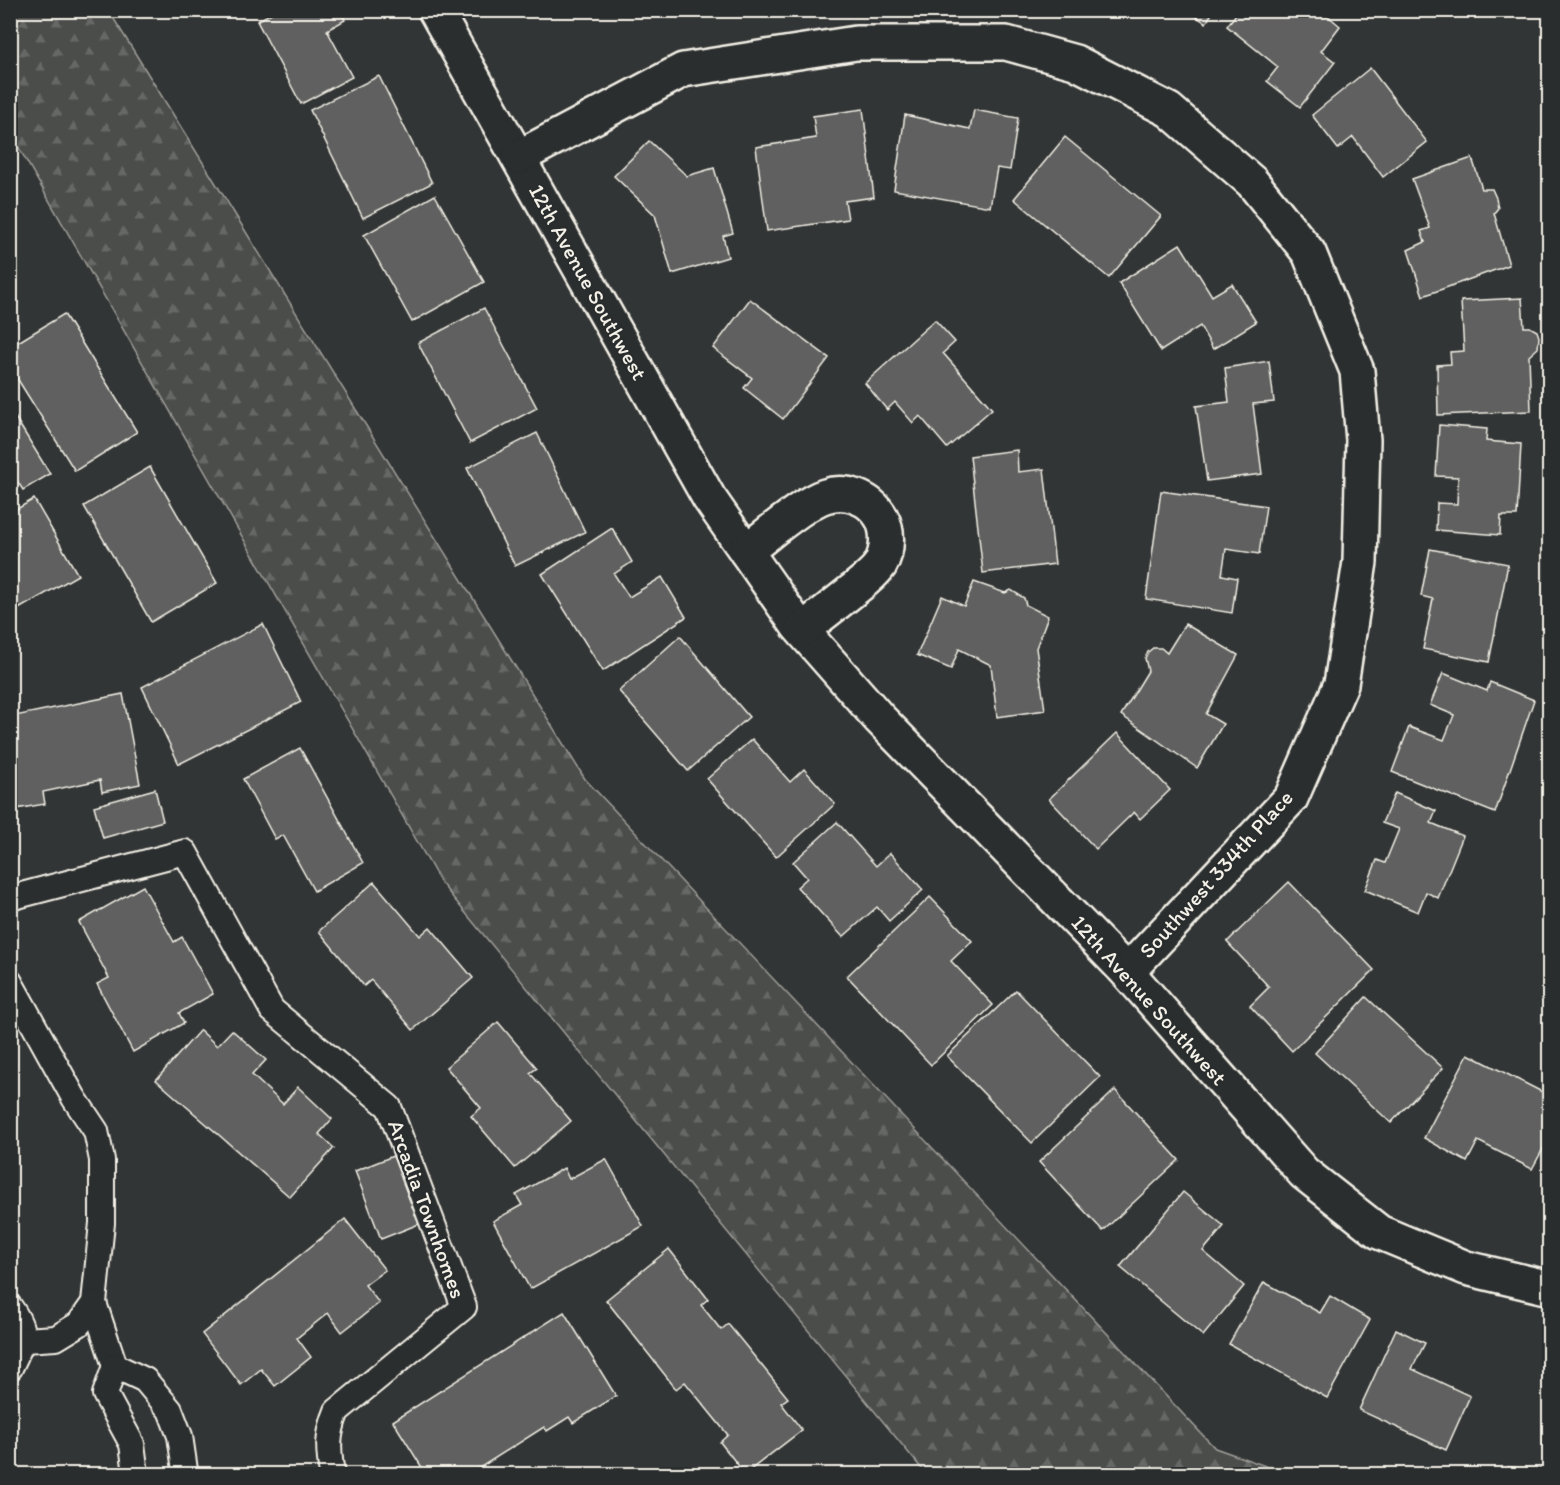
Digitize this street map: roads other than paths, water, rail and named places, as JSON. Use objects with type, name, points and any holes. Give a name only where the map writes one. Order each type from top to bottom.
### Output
[{"type":"street","name":"12th Avenue Southwest","points":[[435,10],[709,498],[802,630],[879,718],[1127,972],[1304,1173],[1379,1232],[1466,1268],[1550,1288]]},
{"type":"street","name":"Southwest 334th Place","points":[[519,157],[683,70],[856,43],[1006,43],[1075,62],[1169,110],[1252,182],[1309,253],[1357,371],[1363,440],[1360,562],[1341,684],[1291,798],[1127,972]]},
{"type":"street","points":[[746,551],[811,502],[826,495],[842,493],[858,497],[872,505],[882,518],[887,534],[886,551],[879,566],[868,578],[802,630]]},
{"type":"lane","name":"Arcadia Townhomes","points":[[10,898],[184,852],[272,1010],[389,1107],[464,1306],[338,1411],[332,1425],[328,1446],[332,1474]]},
{"type":"lane","points":[[10,982],[74,1098],[96,1131],[102,1160],[102,1223],[94,1303],[115,1366],[105,1394],[132,1444],[136,1474]]},
{"type":"lane","points":[[24,1340],[56,1338],[79,1324],[94,1303]]},
{"type":"lane","points":[[10,1307],[20,1320],[24,1340],[10,1368]]},
{"type":"lane","points":[[115,1366],[145,1380],[170,1410],[180,1436],[184,1474]]}]
